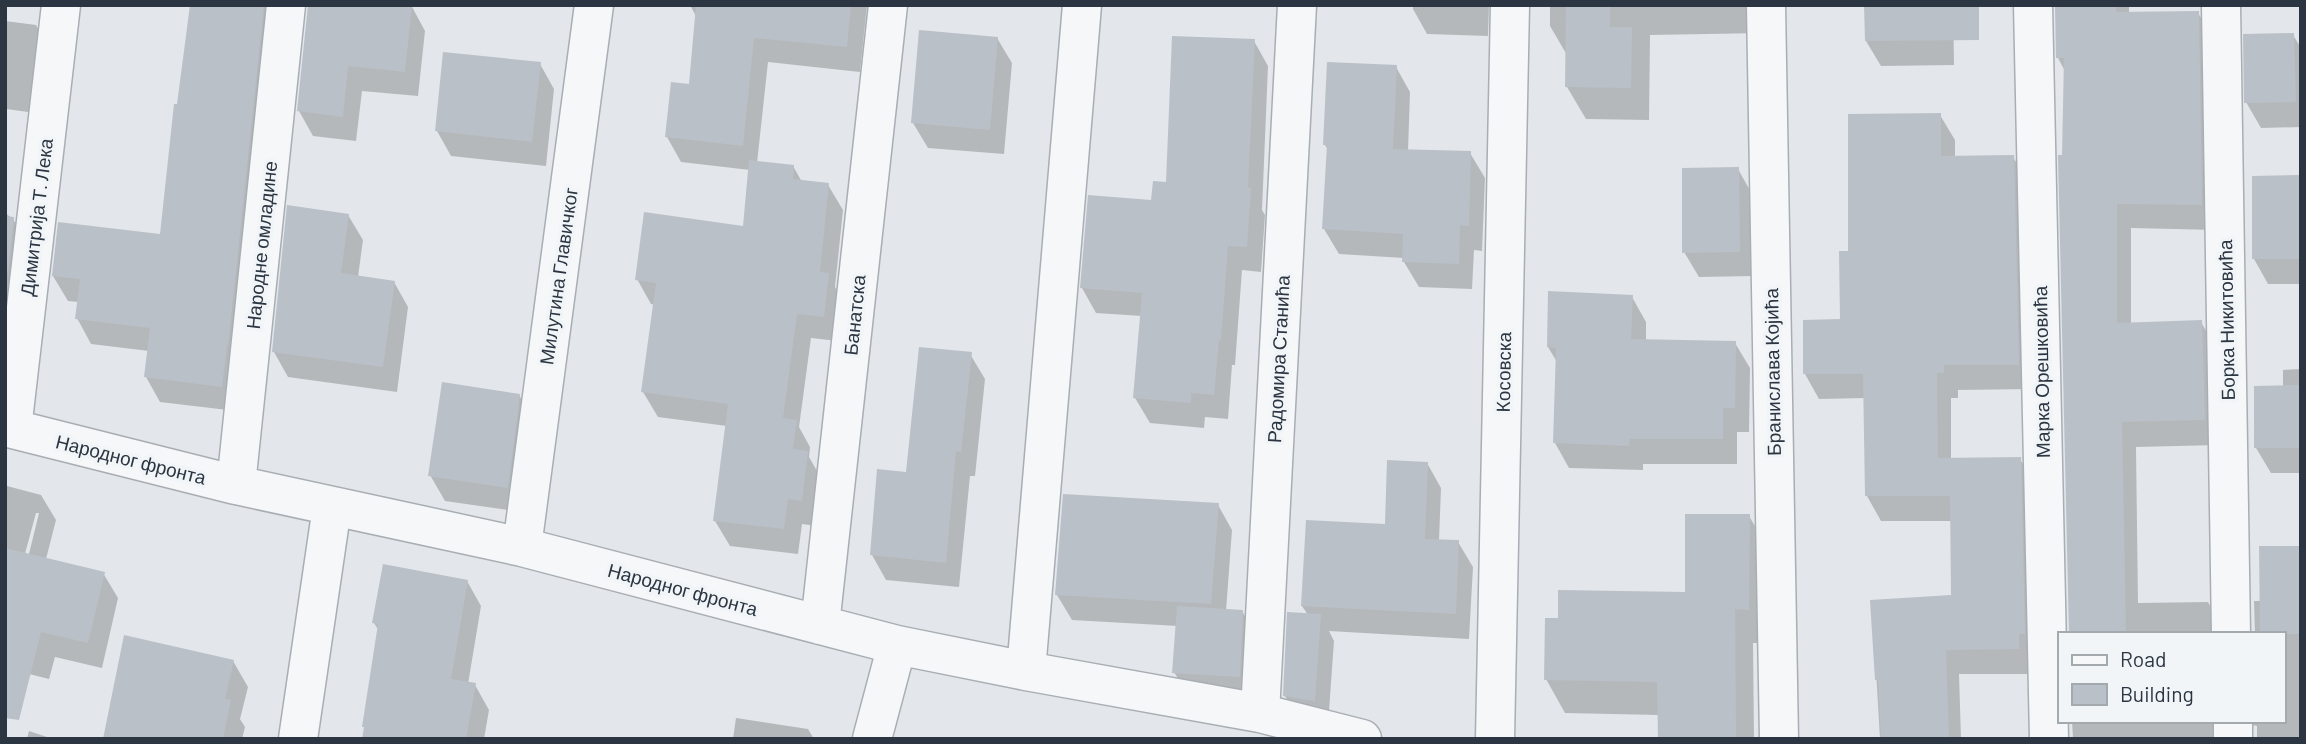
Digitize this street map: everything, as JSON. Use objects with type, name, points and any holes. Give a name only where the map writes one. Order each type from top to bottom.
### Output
[{"type":"street","name":"Димитрија Т. Лека","points":[[8,428],[61,5]]},
{"type":"street","name":"Народне омладине","points":[[236,485],[286,5]]},
{"type":"street","name":"Милутина Главичког","points":[[522,547],[594,5]]},
{"type":"street","name":"Банатска","points":[[820,625],[888,5]]},
{"type":"street","points":[[1026,671],[1082,5]]},
{"type":"street","name":"Радомира Станића","points":[[1260,713],[1297,5]]},
{"type":"street","name":"Косовска","points":[[1495,739],[1510,5]]},
{"type":"street","name":"Бранислава Којића","points":[[1766,5],[1779,739]]},
{"type":"street","name":"Марка Орешковића","points":[[2033,5],[2049,739]]},
{"type":"street","name":"Борка Никитовића","points":[[2221,5],[2231,632]]},
{"type":"street","name":"Народног фронта","points":[[8,428],[236,485],[522,547],[897,645],[1260,713],[1362,739]]},
{"type":"street","points":[[298,739],[332,507]]},
{"type":"street","points":[[872,739],[897,645]]},
{"type":"building","points":[[190,5],[264,5],[222,387],[144,377],[150,328],[75,319],[80,279],[52,276],[58,222],[160,234],[174,104],[177,104]]},
{"type":"building","points":[[308,5],[412,5],[405,72],[348,66],[343,117],[297,111]]},
{"type":"building","points":[[696,5],[851,5],[847,47],[754,38],[743,146],[665,137],[671,82],[689,84]]},
{"type":"building","points":[[1566,5],[1610,5],[1610,27],[1632,27],[1631,88],[1565,87]]},
{"type":"building","points":[[1864,5],[1979,5],[1979,40],[1865,41]]},
{"type":"building","points":[[2055,5],[2116,5],[2116,12],[2199,11],[2202,205],[2117,204],[2117,323],[2202,320],[2205,420],[2122,422],[2126,632],[2069,632],[2058,155],[2062,155],[2064,58],[2056,58]]},
{"type":"building","points":[[919,30],[998,37],[990,130],[911,123]]},
{"type":"building","points":[[2294,33],[2296,102],[2244,103],[2243,34]]},
{"type":"building","points":[[1172,36],[1255,39],[1247,247],[1228,246],[1214,395],[1191,393],[1191,403],[1133,398],[1142,293],[1080,288],[1088,195],[1151,200],[1153,181],[1166,182]]},
{"type":"building","points":[[443,52],[541,62],[532,142],[435,131]]},
{"type":"building","points":[[1327,62],[1397,65],[1393,149],[1471,151],[1469,226],[1460,225],[1459,264],[1402,262],[1403,234],[1322,229],[1327,145],[1323,145]]},
{"type":"building","points":[[1941,113],[1941,156],[2014,155],[2019,365],[1944,365],[1944,373],[1937,373],[1938,458],[2021,457],[2025,634],[2019,634],[2019,649],[1946,650],[1949,739],[1881,739],[1870,600],[1951,595],[1950,496],[1865,496],[1863,374],[1803,374],[1803,320],[1840,319],[1839,251],[1848,251],[1848,114]]},
{"type":"building","points":[[749,160],[794,165],[793,179],[829,183],[820,272],[829,273],[824,317],[797,314],[783,418],[797,420],[793,449],[808,451],[802,501],[788,499],[784,529],[713,521],[728,404],[641,392],[656,283],[635,280],[644,212],[743,226]]},
{"type":"building","points":[[1739,167],[1740,252],[1682,253],[1682,168]]},
{"type":"building","points":[[2301,175],[2301,259],[2252,259],[2252,176]]},
{"type":"building","points":[[287,205],[349,214],[341,273],[395,281],[383,367],[272,352]]},
{"type":"building","points":[[5,216],[14,217],[8,271],[5,271]]},
{"type":"building","points":[[1548,291],[1633,295],[1631,339],[1736,341],[1735,408],[1723,408],[1723,439],[1630,439],[1629,446],[1553,443],[1556,348],[1547,347]]},
{"type":"building","points":[[919,347],[972,352],[961,452],[956,451],[946,563],[870,555],[877,469],[906,472]]},
{"type":"building","points":[[442,382],[520,394],[508,488],[428,476]]},
{"type":"building","points":[[2301,385],[2301,448],[2254,448],[2254,386]]},
{"type":"building","points":[[1387,460],[1428,462],[1425,539],[1459,540],[1456,614],[1301,606],[1306,520],[1385,524]]},
{"type":"building","points":[[1063,494],[1219,503],[1211,604],[1055,595]]},
{"type":"building","points":[[1685,514],[1750,514],[1749,610],[1735,609],[1736,739],[1658,739],[1657,682],[1544,680],[1545,618],[1558,618],[1558,590],[1685,592]]},
{"type":"building","points":[[2259,546],[2301,546],[2301,634],[2260,632]]},
{"type":"building","points":[[5,548],[105,572],[88,643],[41,632],[19,720],[5,718]]},
{"type":"building","points":[[383,564],[468,580],[451,679],[476,683],[466,739],[362,739],[378,624],[372,623]]},
{"type":"building","points":[[1177,606],[1243,610],[1240,677],[1172,673]]},
{"type":"building","points":[[1287,612],[1321,614],[1315,701],[1283,696]]},
{"type":"building","points":[[124,635],[234,660],[225,699],[231,700],[223,739],[103,739]]}]
